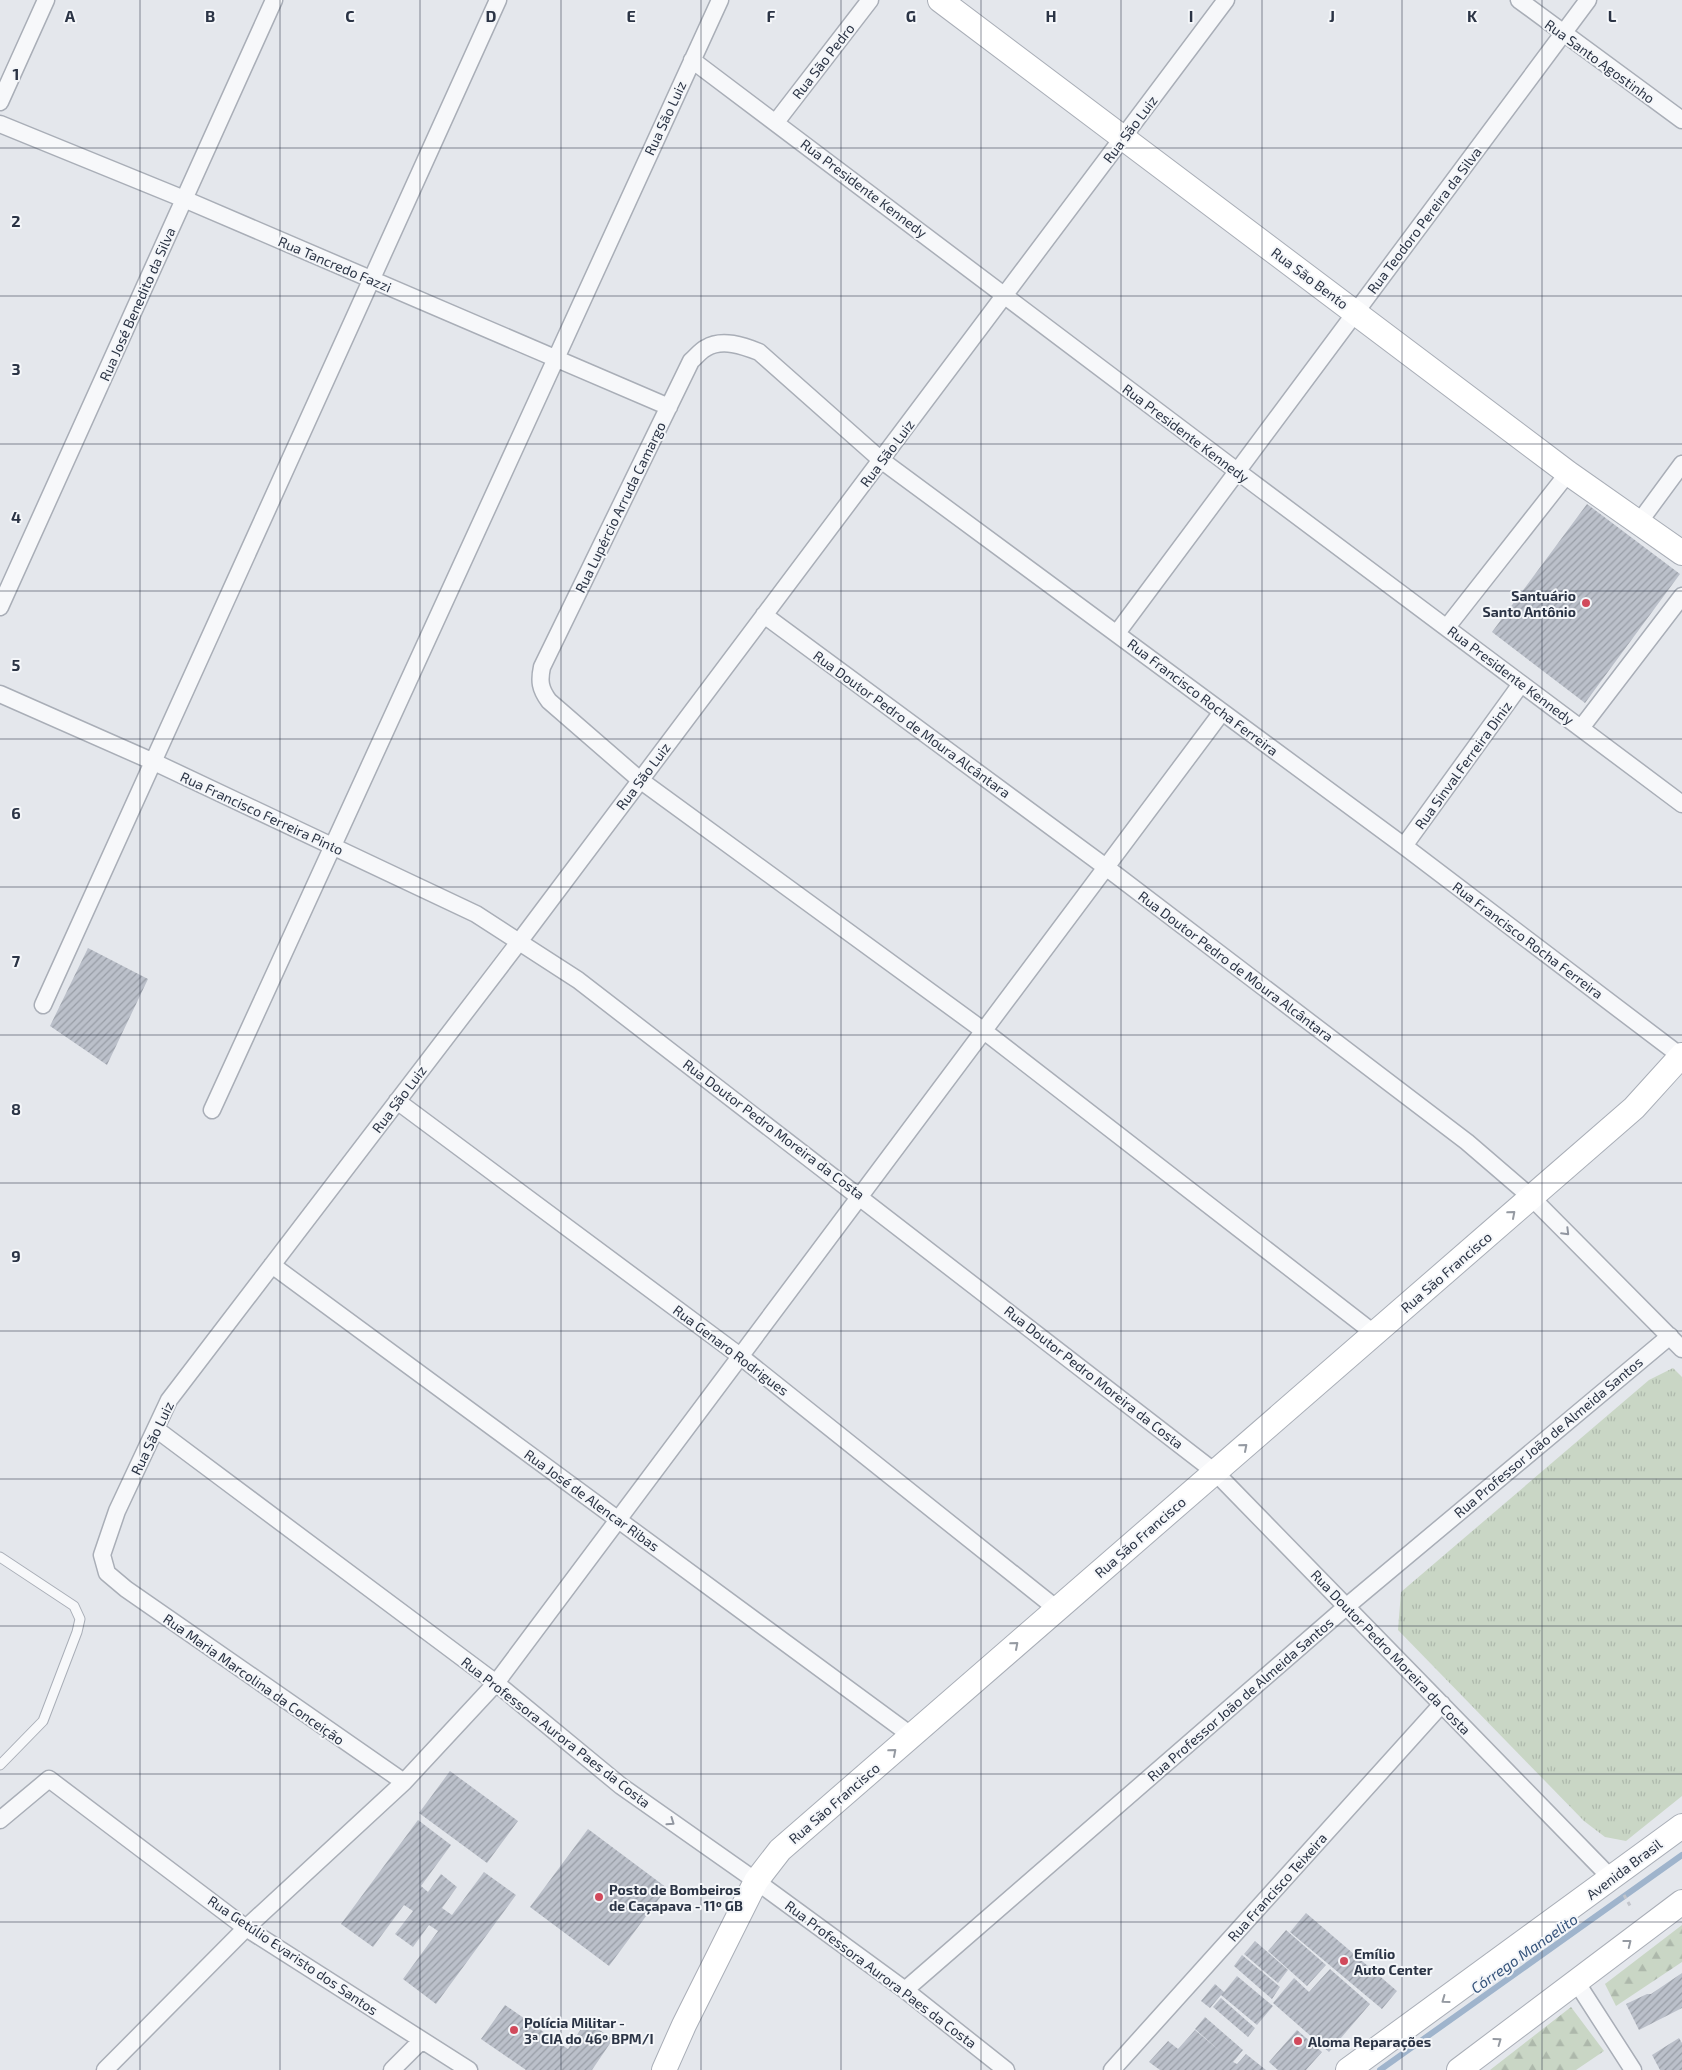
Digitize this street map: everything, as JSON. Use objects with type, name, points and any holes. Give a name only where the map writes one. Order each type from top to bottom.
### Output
[{"type":"street","points":[[0,102],[46,0]]},
{"type":"street","name":"Rua José Benedito da Silva","points":[[0,607],[274,0]]},
{"type":"street","points":[[43,1004],[498,0]]},
{"type":"street","name":"Rua São Luiz","points":[[212,1110],[720,0]]},
{"type":"street","name":"Rua São Pedro","points":[[776,122],[870,0]]},
{"type":"street","name":"Rua São Bento","points":[[940,0],[1568,473],[1640,521],[1682,553]]},
{"type":"street","name":"Rua São Luiz","points":[[107,1573],[102,1555],[117,1510],[169,1400],[519,942],[1226,0]]},
{"type":"street","name":"Rua Santo Agostinho","points":[[1520,0],[1563,34],[1682,120]]},
{"type":"street","name":"Rua Teodoro Pereira da Silva","points":[[1116,633],[1588,0]]},
{"type":"street","name":"Rua Presidente Kennedy","points":[[692,60],[1237,472],[1682,804]]},
{"type":"street","name":"Rua Tancredo Fazzi","points":[[0,124],[184,199],[669,407]]},
{"type":"street","name":"Rua Francisco Rocha Ferreira","points":[[725,344],[744,346],[759,352],[881,460],[1404,846],[1682,1056]]},
{"type":"street","name":"Rua Lupércio Arruda Camargo","points":[[640,780],[549,701],[542,691],[539,679],[542,667],[691,361],[706,347],[725,344]]},
{"type":"street","points":[[1640,521],[1682,464]]},
{"type":"street","points":[[1447,627],[1568,473]]},
{"type":"street","points":[[1581,728],[1682,596]]},
{"type":"street","name":"Rua Doutor Pedro de Moura Alcântara","points":[[764,615],[1107,868],[1467,1142],[1532,1197],[1682,1348]]},
{"type":"street","name":"Rua Sinval Ferreira Diniz","points":[[1404,846],[1521,684]]},
{"type":"street","name":"Rua Francisco Ferreira Pinto","points":[[0,694],[154,762],[476,914],[519,942]]},
{"type":"street","points":[[106,2070],[246,1928],[404,1782],[496,1683],[1222,712]]},
{"type":"street","points":[[640,780],[984,1031],[1375,1334]]},
{"type":"street","name":"Rua Doutor Pedro Moreira da Costa","points":[[519,942],[578,980],[860,1195],[1216,1472],[1618,1887]]},
{"type":"street","name":"Rua São Francisco","points":[[664,2070],[684,2025],[756,1881],[780,1850],[1634,1108],[1682,1056]]},
{"type":"street","name":"Rua Genaro Rodrigues","points":[[398,1100],[740,1356],[1057,1609]]},
{"type":"street","name":"Rua José de Alencar Ribas","points":[[272,1265],[912,1736]]},
{"type":"street","name":"Rua Professor João de Almeida Santos","points":[[905,1990],[1346,1606],[1670,1336]]},
{"type":"street","name":"Rua Professora Aurora Paes da Costa","points":[[156,1428],[496,1683],[621,1786],[756,1881],[905,1990],[1006,2070]]},
{"type":"street","name":"Rua Maria Marcolina da Conceição","points":[[107,1573],[126,1589],[404,1782]]},
{"type":"street","name":"Rua Francisco Teixeira","points":[[1112,2070],[1442,1704]]},
{"type":"street","name":"Rua Getúlio Evaristo dos Santos","points":[[0,1820],[49,1779],[246,1928],[469,2070]]},
{"type":"street","name":"Avenida Brasil","points":[[1348,2070],[1618,1887],[1682,1826]]},
{"type":"street","points":[[1459,2070],[1577,1983],[1682,1902]]},
{"type":"street","points":[[1577,1983],[1633,2070]]},
{"type":"street","points":[[392,2070],[422,2040]]},
{"type":"lane","points":[[0,1557],[74,1606],[80,1619],[77,1632],[43,1721],[0,1765]]},
{"type":"path","points":[[1618,1887],[1632,1909]]},
{"type":"green space","points":[[1673,1368],[1682,1377],[1682,1796],[1626,1841],[1605,1837],[1584,1821],[1398,1630],[1401,1592],[1649,1380]]},
{"type":"green space","points":[[1682,1925],[1682,1962],[1616,2006],[1605,1984]]},
{"type":"green space","points":[[1571,2007],[1604,2051],[1576,2070],[1490,2070]]},
{"type":"building","name":"Santuário Santo Antônio","points":[[1587,504],[1680,574],[1585,703],[1492,632]]},
{"type":"building","points":[[88,948],[148,979],[107,1065],[50,1026]]},
{"type":"building","points":[[450,1771],[518,1821],[487,1863],[419,1813]]},
{"type":"building","points":[[418,1820],[451,1845],[421,1886],[428,1892],[441,1874],[457,1887],[442,1908],[452,1915],[484,1872],[516,1895],[436,2004],[403,1979],[438,1931],[429,1925],[413,1947],[395,1934],[413,1911],[404,1905],[373,1947],[341,1924]]},
{"type":"building","name":"Posto de Bombeiros de Caçapava - 11º GB","points":[[588,1829],[667,1888],[609,1966],[530,1907]]},
{"type":"building","name":"Emílio Auto Center","points":[[1306,1913],[1397,1991],[1382,2009],[1290,1932]]},
{"type":"building","points":[[1286,1930],[1326,1965],[1307,1986],[1268,1951]]},
{"type":"building","points":[[1255,1941],[1288,1970],[1278,1983],[1244,1954]]},
{"type":"building","points":[[1242,1955],[1280,1987],[1272,1999],[1234,1966]]},
{"type":"building","points":[[1330,1969],[1370,2004],[1329,2052],[1273,2003],[1294,1978],[1309,1992]]},
{"type":"building","points":[[1682,1973],[1682,2008],[1639,2030],[1626,2004],[1651,1994]]},
{"type":"building","points":[[1237,1976],[1273,2006],[1257,2025],[1221,1995],[1210,2008],[1201,2001],[1215,1984],[1224,1992]]},
{"type":"building","points":[[1221,1998],[1255,2028],[1248,2037],[1213,2007]]},
{"type":"building","name":"Polícia Militar - 3ª CIA do 46º BPM/I","points":[[505,2005],[568,2049],[586,2021],[613,2039],[592,2070],[526,2070],[481,2039]]},
{"type":"building","points":[[1205,2017],[1243,2050],[1233,2062],[1237,2064],[1246,2054],[1266,2070],[1160,2070],[1149,2062],[1168,2041],[1178,2049],[1195,2030],[1221,2052],[1195,2029]]},
{"type":"building","name":"Aloma Reparações","points":[[1297,2030],[1322,2052],[1306,2070],[1278,2070],[1269,2062]]},
{"type":"building","points":[[1679,2038],[1682,2043],[1682,2070],[1660,2070],[1652,2055]]},
{"type":"waterway","name":"Córrego Manoelito","points":[[1380,2070],[1682,1855]]},
{"type":"place","name":"Santuário Santo Antônio","points":[[1586,603]]},
{"type":"place","name":"Posto de Bombeiros de Caçapava - 11º GB","points":[[599,1897]]},
{"type":"place","name":"Emílio Auto Center","points":[[1344,1961]]},
{"type":"place","name":"Polícia Militar - 3ª CIA do 46º BPM/I","points":[[514,2030]]},
{"type":"place","name":"Aloma Reparações","points":[[1298,2041]]}]
